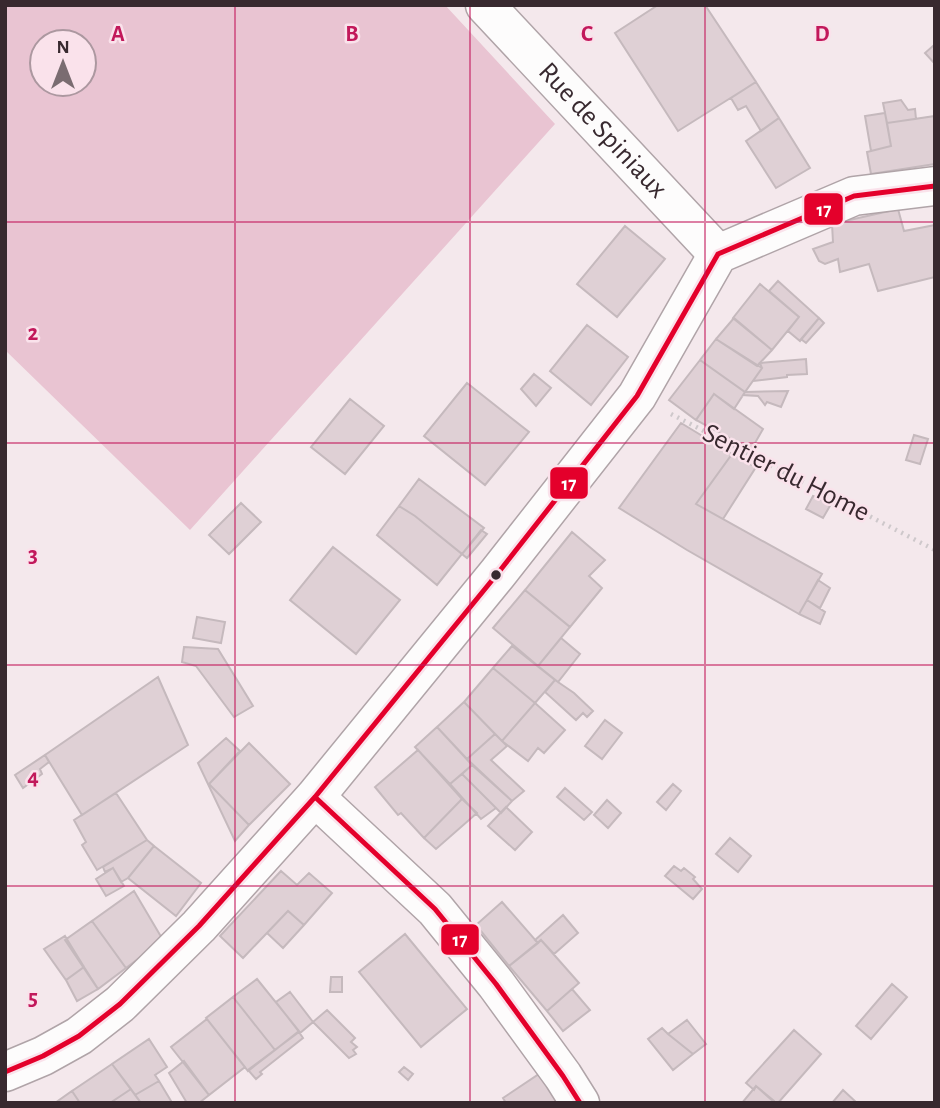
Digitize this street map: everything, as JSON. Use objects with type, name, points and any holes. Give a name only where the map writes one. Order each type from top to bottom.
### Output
[{"type":"main road","name":"Rue de Spiniaux","points":[[485,5],[718,254]]},
{"type":"main road","points":[[5,1072],[43,1056],[79,1036],[120,1004],[199,926],[315,797],[498,573],[637,396],[718,254],[854,196],[935,186]]},
{"type":"main road","points":[[315,797],[435,909],[496,985],[580,1103]]},
{"type":"path","name":"Sentier du Home","points":[[637,396],[935,550]]},
{"type":"shaded area","points":[[5,5],[445,5],[555,124],[190,530],[5,350]]},
{"type":"building","points":[[658,5],[705,5],[756,82],[678,131],[615,33]]},
{"type":"building","points":[[935,46],[935,64],[925,53]]},
{"type":"building","points":[[756,82],[779,118],[761,131],[746,106],[738,110],[731,98]]},
{"type":"building","points":[[901,100],[908,110],[915,109],[916,119],[887,123],[883,103]]},
{"type":"building","points":[[885,113],[891,146],[871,151],[865,116]]},
{"type":"building","points":[[935,116],[935,164],[871,174],[867,152],[891,146],[887,123]]},
{"type":"building","points":[[779,118],[810,168],[776,188],[746,141]]},
{"type":"building","points":[[898,209],[904,231],[935,225],[935,277],[878,291],[869,264],[840,272],[838,259],[825,264],[819,261],[813,249],[833,242],[832,224]]},
{"type":"building","points":[[625,226],[665,259],[617,317],[577,284]]},
{"type":"building","points":[[778,281],[819,318],[800,341],[788,331],[799,317],[769,291]]},
{"type":"building","points":[[760,284],[799,317],[772,350],[733,318]]},
{"type":"building","points":[[734,318],[772,350],[757,366],[716,339]]},
{"type":"building","points":[[819,318],[824,323],[806,343],[801,339]]},
{"type":"building","points":[[587,325],[628,357],[591,405],[550,371]]},
{"type":"building","points":[[716,339],[762,368],[745,392],[700,360]]},
{"type":"building","points":[[806,359],[807,374],[753,381],[762,368],[760,363]]},
{"type":"building","points":[[700,360],[745,392],[734,409],[714,394],[696,420],[669,400]]},
{"type":"building","points":[[534,374],[551,388],[536,406],[521,389]]},
{"type":"building","points":[[467,383],[529,432],[485,485],[424,436]]},
{"type":"building","points":[[788,391],[781,407],[767,402],[765,405],[758,396],[743,395],[745,392]]},
{"type":"building","points":[[714,394],[763,429],[751,450],[696,420]]},
{"type":"building","points":[[350,399],[384,426],[345,474],[311,447]]},
{"type":"building","points":[[681,423],[732,454],[696,504],[822,574],[799,614],[619,508]]},
{"type":"building","points":[[914,435],[928,439],[920,464],[906,460]]},
{"type":"building","points":[[732,454],[756,467],[723,519],[696,504]]},
{"type":"building","points":[[419,479],[484,528],[462,554],[399,506]]},
{"type":"building","points":[[813,496],[831,504],[823,518],[806,509]]},
{"type":"building","points":[[241,503],[261,522],[229,554],[209,535]]},
{"type":"building","points":[[399,506],[462,554],[437,585],[377,535]]},
{"type":"building","points":[[481,530],[487,534],[467,558],[462,554]]},
{"type":"building","points":[[572,532],[605,560],[589,576],[602,588],[570,627],[525,590]]},
{"type":"building","points":[[333,547],[400,600],[356,654],[290,600]]},
{"type":"building","points":[[818,580],[830,588],[820,608],[807,600]]},
{"type":"building","points":[[525,590],[570,627],[538,666],[493,628]]},
{"type":"building","points":[[807,600],[825,612],[820,624],[799,614]]},
{"type":"building","points":[[197,617],[225,622],[221,643],[193,638]]},
{"type":"building","points":[[561,638],[580,654],[558,682],[538,666]]},
{"type":"building","points":[[512,646],[555,680],[535,703],[493,668]]},
{"type":"building","points":[[184,647],[218,649],[253,706],[234,717],[196,666],[182,662]]},
{"type":"building","points":[[493,668],[535,703],[502,741],[464,702]]},
{"type":"building","points":[[158,677],[188,745],[82,815],[45,755]]},
{"type":"building","points":[[555,680],[593,711],[587,717],[583,713],[576,720],[545,692]]},
{"type":"building","points":[[464,702],[495,734],[467,759],[437,727]]},
{"type":"building","points":[[535,703],[565,730],[544,753],[538,748],[528,761],[502,741]]},
{"type":"building","points":[[605,720],[622,733],[602,759],[585,746]]},
{"type":"building","points":[[437,727],[472,765],[450,784],[415,747]]},
{"type":"building","points":[[495,734],[507,746],[491,760],[524,791],[512,801],[467,759]]},
{"type":"building","points":[[226,738],[240,751],[209,784],[249,825],[235,841],[198,763]]},
{"type":"building","points":[[249,743],[290,784],[249,825],[209,784]]},
{"type":"building","points":[[418,750],[462,799],[424,838],[401,813],[398,815],[375,787]]},
{"type":"building","points":[[45,755],[49,762],[40,769],[42,774],[23,788],[15,775]]},
{"type":"building","points":[[472,765],[512,801],[501,813],[462,774]]},
{"type":"building","points":[[462,774],[496,808],[481,819],[450,784]]},
{"type":"building","points":[[673,784],[681,791],[666,810],[657,802]]},
{"type":"building","points":[[565,788],[592,812],[584,820],[557,797]]},
{"type":"building","points":[[116,793],[147,840],[97,870],[82,845],[86,842],[74,820]]},
{"type":"building","points":[[462,799],[477,813],[436,849],[424,838]]},
{"type":"building","points":[[607,800],[621,813],[608,828],[594,815]]},
{"type":"building","points":[[506,807],[532,832],[515,850],[488,826]]},
{"type":"building","points":[[730,838],[751,856],[738,872],[716,854]]},
{"type":"building","points":[[147,840],[154,846],[128,878],[121,882],[113,868],[105,872],[103,867]]},
{"type":"building","points":[[154,846],[201,883],[176,916],[128,878]]},
{"type":"building","points":[[674,866],[681,871],[684,868],[695,877],[693,879],[702,889],[693,899],[665,876]]},
{"type":"building","points":[[113,868],[124,886],[106,896],[96,879]]},
{"type":"building","points":[[281,871],[297,885],[309,873],[332,893],[304,925],[288,911],[243,958],[220,936]]},
{"type":"building","points":[[134,891],[163,940],[126,968],[92,921]]},
{"type":"building","points":[[502,902],[538,943],[509,966],[476,925]]},
{"type":"building","points":[[288,911],[304,925],[283,948],[267,933]]},
{"type":"building","points":[[563,915],[578,933],[554,954],[541,940],[538,943],[535,940]]},
{"type":"building","points":[[92,921],[126,968],[98,989],[65,940]]},
{"type":"building","points":[[405,934],[467,1009],[421,1047],[359,972]]},
{"type":"building","points":[[65,936],[84,967],[66,980],[44,949]]},
{"type":"building","points":[[541,940],[579,983],[547,1011],[509,966]]},
{"type":"building","points":[[84,967],[98,989],[77,1001],[66,980]]},
{"type":"building","points":[[331,977],[342,977],[342,992],[330,992]]},
{"type":"building","points":[[257,979],[299,1031],[275,1050],[233,997]]},
{"type":"building","points":[[892,984],[907,997],[871,1039],[856,1026]]},
{"type":"building","points":[[572,989],[590,1010],[563,1031],[547,1011]]},
{"type":"building","points":[[290,992],[313,1022],[300,1033],[276,1002]]},
{"type":"building","points":[[233,997],[275,1050],[248,1071],[206,1018]]},
{"type":"building","points":[[327,1010],[355,1038],[351,1042],[357,1047],[353,1050],[356,1054],[349,1058],[313,1022]]},
{"type":"building","points":[[207,1019],[245,1067],[209,1095],[171,1047]]},
{"type":"building","points":[[687,1020],[706,1044],[693,1054],[668,1034]]},
{"type":"building","points":[[662,1028],[693,1054],[673,1070],[648,1039]]},
{"type":"building","points":[[794,1030],[821,1054],[778,1103],[775,1103],[756,1086],[754,1090],[746,1083]]},
{"type":"building","points":[[299,1032],[303,1038],[260,1072],[262,1074],[256,1079],[248,1070]]},
{"type":"building","points":[[149,1039],[167,1067],[155,1075],[159,1081],[135,1095],[112,1064]]},
{"type":"building","points":[[184,1061],[209,1095],[199,1103],[187,1103],[169,1073]]},
{"type":"building","points":[[112,1064],[131,1089],[110,1103],[80,1103],[72,1091]]},
{"type":"building","points":[[404,1067],[413,1074],[408,1080],[399,1072]]},
{"type":"building","points":[[539,1074],[558,1103],[506,1103],[503,1098]]},
{"type":"building","points":[[159,1081],[171,1101],[141,1103],[135,1095]]},
{"type":"building","points":[[756,1086],[774,1101],[775,1103],[742,1103]]},
{"type":"building","points":[[131,1089],[141,1103],[110,1103]]},
{"type":"building","points":[[843,1090],[857,1103],[832,1103]]},
{"type":"building","points":[[72,1091],[80,1103],[55,1103]]},
{"type":"transit line","name":"17","points":[[718,254],[854,196],[935,186]]},
{"type":"transit line","name":"17","points":[[5,1072],[43,1056],[79,1036],[120,1004],[199,926],[315,797],[498,573],[637,396],[718,254]]},
{"type":"transit line","name":"17","points":[[315,797],[435,909],[496,984],[580,1103]]}]
